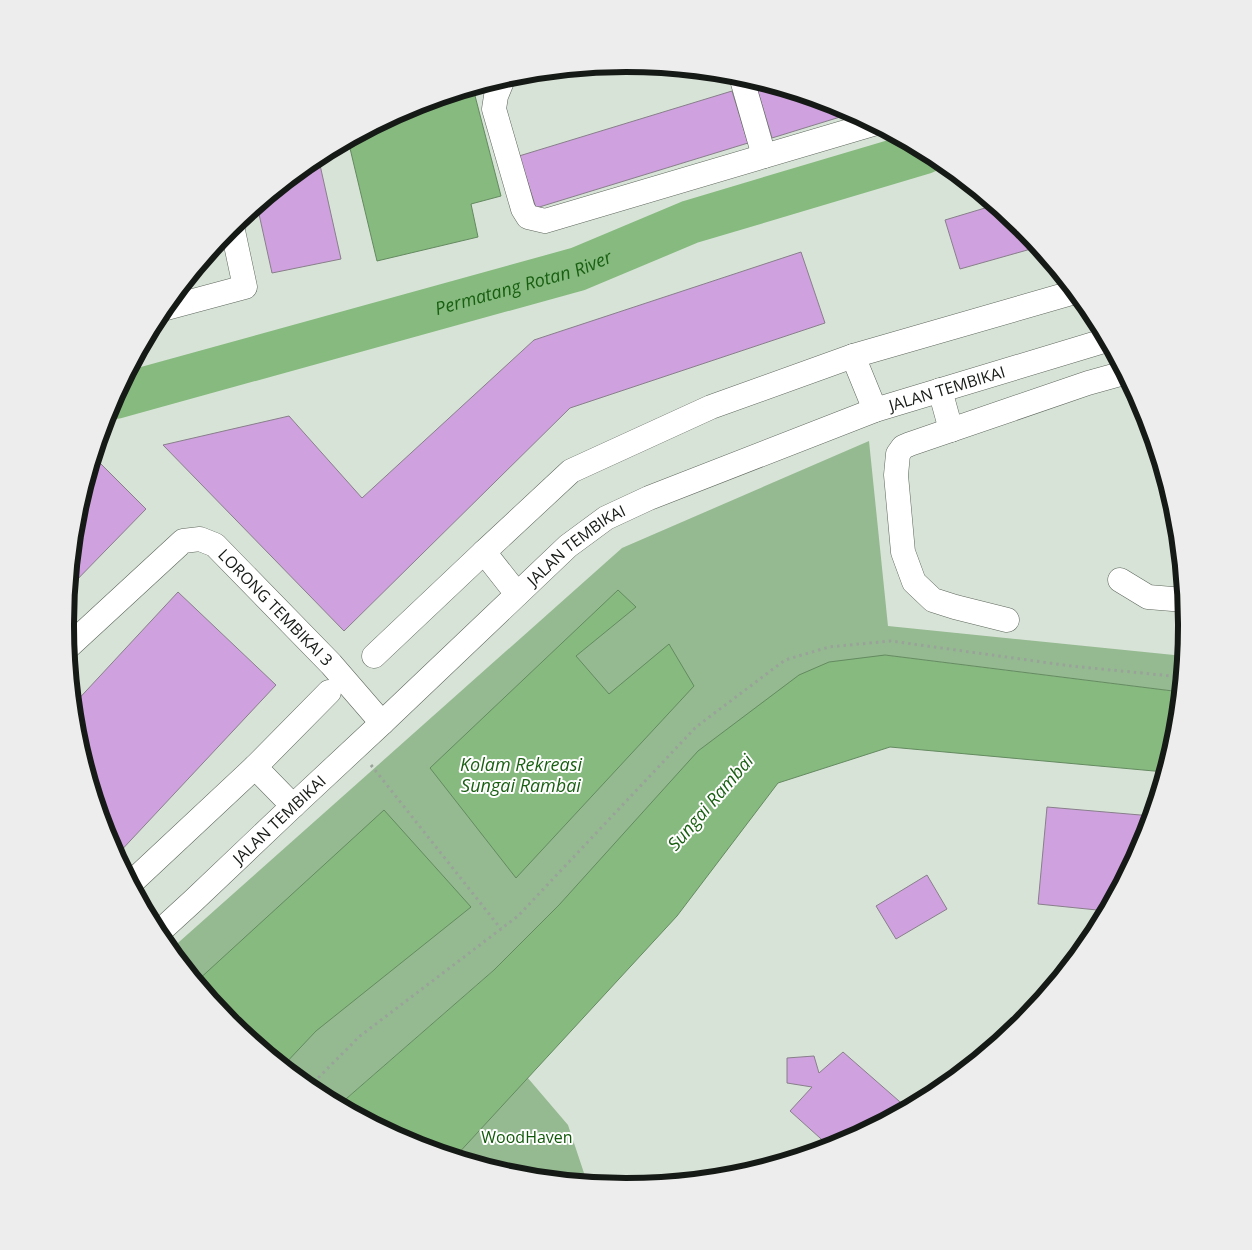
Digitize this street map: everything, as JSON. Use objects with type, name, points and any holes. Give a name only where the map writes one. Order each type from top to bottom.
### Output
[{"type":"street","points":[[744,85],[764,156]]},
{"type":"street","points":[[500,87],[494,109],[523,209],[528,217],[545,221],[864,127]]},
{"type":"street","points":[[176,305],[245,287],[234,235]]},
{"type":"street","points":[[374,656],[571,471],[711,407],[853,356],[1068,294]]},
{"type":"street","name":"JALAN TEMBIKAI","points":[[164,928],[568,546],[606,518],[649,498],[875,410],[1100,342]]},
{"type":"street","points":[[1080,348],[1088,384]]},
{"type":"street","points":[[853,356],[875,410]]},
{"type":"street","points":[[1007,620],[933,600],[914,582],[903,552],[896,475],[898,454],[903,447],[910,444],[1118,374]]},
{"type":"street","points":[[940,390],[951,430]]},
{"type":"street","name":"LORONG TEMBIKAI 3","points":[[74,642],[183,542],[200,539],[215,545],[331,664],[382,723]]},
{"type":"street","points":[[484,552],[517,594]]},
{"type":"street","points":[[1120,580],[1148,597],[1177,599]]},
{"type":"street","points":[[136,879],[255,767],[329,692]]},
{"type":"street","points":[[255,767],[293,806]]},
{"type":"path","points":[[315,1081],[360,1036],[518,916],[696,726],[785,660],[829,647],[891,641],[1071,666],[1176,676]]},
{"type":"path","points":[[356,747],[501,929]]},
{"type":"green space","points":[[869,441],[888,626],[1177,655],[1174,691],[885,655],[559,905],[494,970],[345,1100],[290,1063],[235,1016],[176,945],[622,548]]},
{"type":"green space","name":"WoodHaven","points":[[527,1077],[568,1125],[585,1176],[518,1167],[460,1152]]},
{"type":"water","points":[[474,94],[501,196],[471,204],[478,237],[377,261],[350,147],[382,129],[448,102]]},
{"type":"water","name":"Kolam Rekreasi Sungai Rambai","points":[[618,590],[636,607],[576,656],[609,694],[669,644],[694,686],[516,878],[430,768]]},
{"type":"water","name":"Sungai Rambai","points":[[885,655],[1174,691],[1168,733],[1159,771],[890,747],[778,783],[677,916],[460,1152],[382,1121],[345,1100],[494,970],[559,905],[698,751],[799,675],[829,662]]},
{"type":"water","points":[[384,810],[471,907],[316,1031],[288,1061],[235,1016],[201,977]]},
{"type":"building","points":[[757,88],[804,102],[841,117],[772,138]]},
{"type":"building","points":[[732,91],[748,143],[536,208],[519,156]]},
{"type":"building","points":[[320,165],[341,259],[272,273],[259,213]]},
{"type":"building","points":[[987,207],[1017,234],[1030,249],[960,269],[945,220]]},
{"type":"building","points":[[801,252],[825,323],[570,408],[344,631],[163,445],[289,416],[362,498],[534,340]]},
{"type":"building","points":[[98,461],[146,509],[76,581],[84,517]]},
{"type":"building","points":[[178,592],[276,685],[122,850],[103,803],[92,768],[78,699]]},
{"type":"building","points":[[1047,807],[1144,815],[1122,869],[1098,910],[1038,904]]},
{"type":"building","points":[[927,875],[947,909],[896,939],[876,906]]},
{"type":"building","points":[[843,1052],[902,1103],[870,1121],[823,1141],[790,1111],[812,1087],[787,1083],[787,1058],[814,1056],[819,1073]]},
{"type":"waterway","name":"Permatang Rotan River","points":[[124,394],[578,269],[690,222],[915,155]]}]
